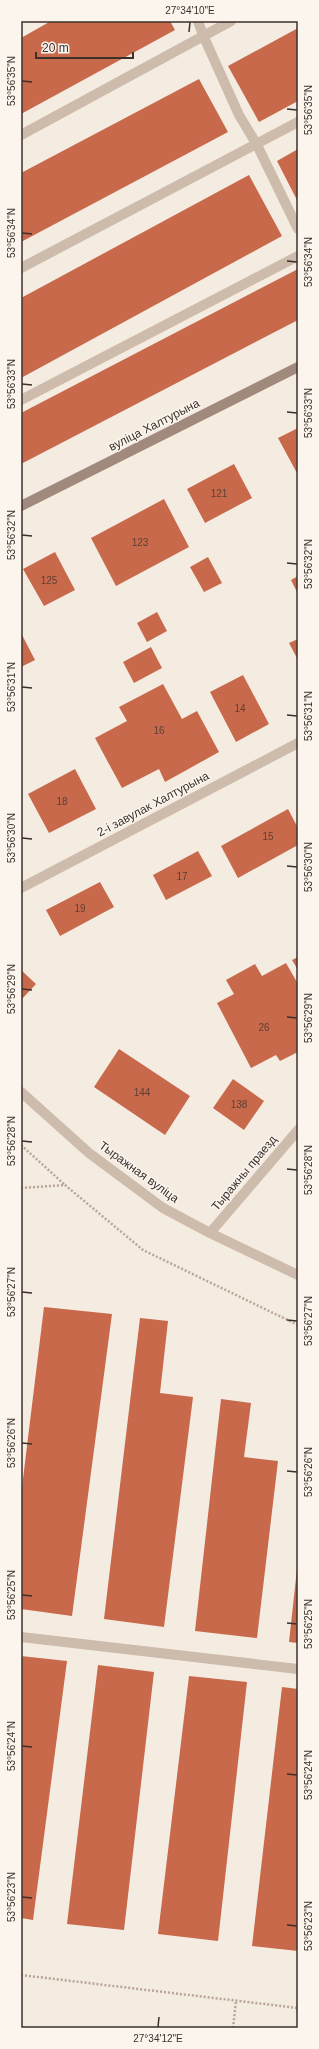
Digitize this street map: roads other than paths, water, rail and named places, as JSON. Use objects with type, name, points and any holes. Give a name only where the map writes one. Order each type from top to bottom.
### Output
[{"type":"street","points":[[198,21],[239,115],[257,145],[298,229]]},
{"type":"street","points":[[21,135],[231,21]]},
{"type":"street","points":[[21,268],[257,145],[298,122]]},
{"type":"street","points":[[21,400],[298,256]]},
{"type":"street","name":"вуліца Халтурына","points":[[21,506],[298,367]]},
{"type":"street","name":"2-і завулак Халтурына","points":[[21,888],[298,743]]},
{"type":"street","name":"Тыражная вуліца","points":[[21,1092],[89,1153],[163,1208],[210,1233],[298,1275]]},
{"type":"street","name":"Тыражны праезд","points":[[210,1233],[298,1130]]},
{"type":"street","points":[[21,1636],[298,1669]]}]
